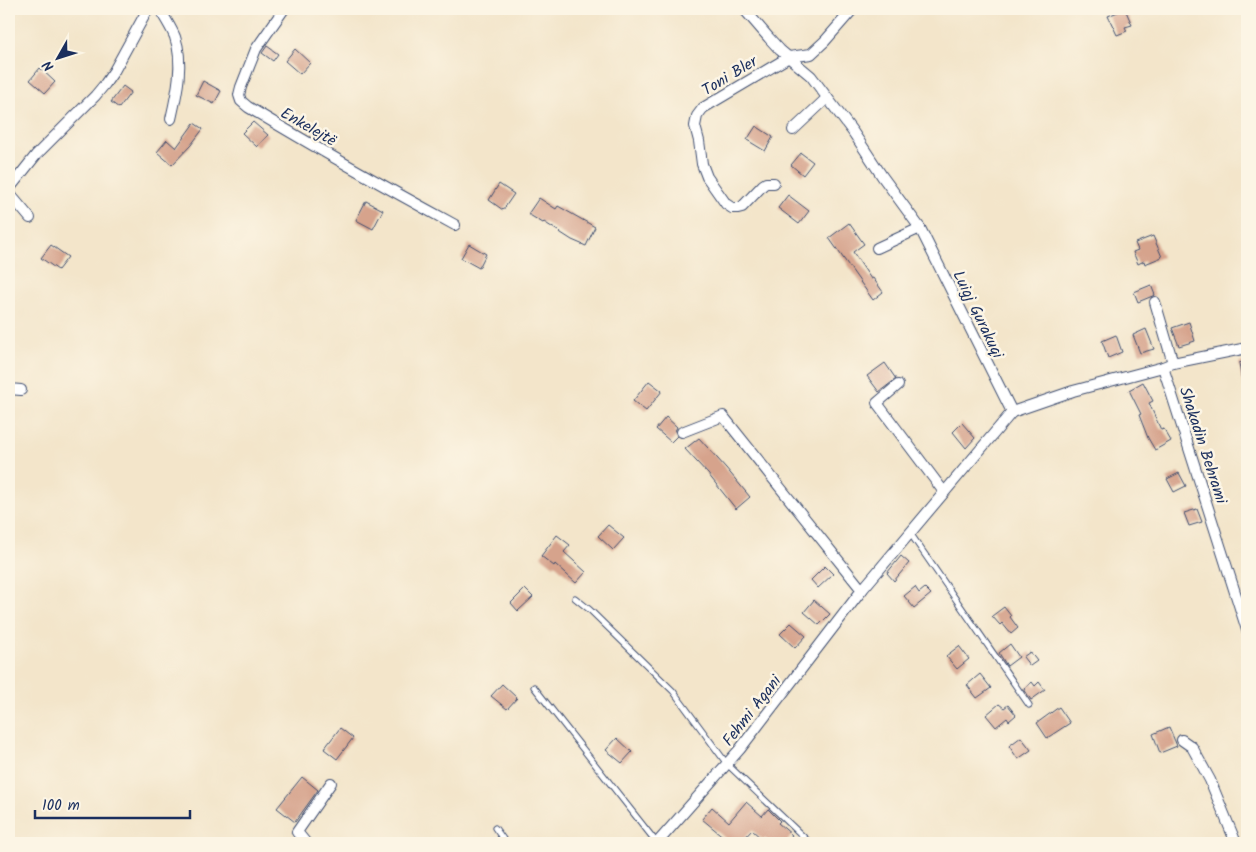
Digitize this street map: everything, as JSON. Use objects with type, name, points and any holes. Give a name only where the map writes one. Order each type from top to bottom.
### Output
[{"type":"street","points":[[9,189],[36,155],[105,84],[148,9]]},
{"type":"street","points":[[160,9],[174,34],[179,57],[178,84],[171,119]]},
{"type":"street","name":"Enkelejtë","points":[[284,9],[260,42],[251,60],[239,95],[242,103],[381,185],[455,225]]},
{"type":"street","name":"Luigj Gurakuqi","points":[[744,9],[768,38],[812,76],[920,228],[1012,412]]},
{"type":"street","points":[[805,70],[811,54],[853,9]]},
{"type":"street","name":"Toni Bler","points":[[774,183],[763,184],[742,207],[728,206],[704,172],[695,121],[703,108],[789,57],[811,54]]},
{"type":"street","points":[[793,130],[827,98]]},
{"type":"street","points":[[9,193],[30,218]]},
{"type":"street","points":[[877,248],[920,228]]},
{"type":"street","name":"Shakadin Behrami","points":[[1155,302],[1168,365],[1215,532],[1247,630]]},
{"type":"street","points":[[1012,412],[1073,391],[1168,365],[1247,348]]},
{"type":"street","points":[[898,385],[878,403],[944,492]]},
{"type":"street","points":[[9,389],[21,390]]},
{"type":"street","name":"Fehmi Agani","points":[[657,843],[727,764],[862,590],[1012,412]]},
{"type":"street","points":[[682,432],[723,416],[862,590]]},
{"type":"street","points":[[1182,740],[1192,747],[1210,780],[1236,843]]},
{"type":"street","points":[[306,843],[297,832],[331,783]]},
{"type":"lane","points":[[909,532],[1028,705]]},
{"type":"lane","points":[[575,598],[590,610],[673,691],[727,764],[810,843]]},
{"type":"lane","points":[[534,687],[657,843]]},
{"type":"lane","points":[[495,828],[506,843]]},
{"type":"building","points":[[1125,9],[1132,25],[1125,27],[1127,31],[1117,35],[1108,16]]},
{"type":"building","points":[[267,46],[278,54],[273,61],[262,53]]},
{"type":"building","points":[[295,49],[310,63],[300,74],[285,61]]},
{"type":"building","points":[[40,68],[55,82],[45,93],[30,80]]},
{"type":"building","points":[[203,81],[221,91],[214,104],[196,95]]},
{"type":"building","points":[[123,86],[131,92],[119,108],[111,102]]},
{"type":"building","points":[[253,122],[268,135],[257,147],[242,133]]},
{"type":"building","points":[[194,123],[203,129],[172,165],[157,152],[167,140],[176,148]]},
{"type":"building","points":[[756,126],[773,137],[765,151],[747,140]]},
{"type":"building","points":[[801,153],[813,162],[803,175],[791,165]]},
{"type":"building","points":[[499,184],[514,194],[503,210],[489,200]]},
{"type":"building","points":[[788,195],[809,211],[799,224],[778,208]]},
{"type":"building","points":[[539,198],[556,209],[558,206],[595,227],[586,246],[572,240],[528,214]]},
{"type":"building","points":[[366,201],[383,210],[373,229],[356,220]]},
{"type":"building","points":[[849,223],[864,244],[853,252],[871,279],[873,278],[883,292],[873,300],[829,238]]},
{"type":"building","points":[[1153,236],[1162,257],[1145,264],[1144,261],[1138,264],[1133,252],[1138,250],[1135,243]]},
{"type":"building","points":[[469,244],[486,254],[479,268],[461,258]]},
{"type":"building","points":[[51,245],[68,257],[58,270],[41,258]]},
{"type":"building","points":[[1151,285],[1155,295],[1138,302],[1134,292]]},
{"type":"building","points":[[1189,322],[1195,341],[1179,346],[1172,328]]},
{"type":"building","points":[[1146,329],[1154,349],[1140,353],[1133,335]]},
{"type":"building","points":[[1116,335],[1122,352],[1108,358],[1102,341]]},
{"type":"building","points":[[1247,361],[1247,387],[1243,387],[1239,363]]},
{"type":"building","points":[[885,363],[896,379],[879,392],[867,376]]},
{"type":"building","points":[[649,381],[662,391],[646,411],[633,401]]},
{"type":"building","points":[[1143,382],[1153,401],[1149,403],[1161,430],[1164,429],[1171,441],[1155,450],[1148,438],[1139,415],[1141,414],[1129,390]]},
{"type":"building","points":[[666,417],[677,427],[675,431],[677,436],[671,442],[656,429]]},
{"type":"building","points":[[962,423],[975,438],[966,448],[953,432]]},
{"type":"building","points":[[699,438],[750,497],[736,509],[685,449]]},
{"type":"building","points":[[1179,473],[1186,486],[1174,492],[1167,479]]},
{"type":"building","points":[[1197,509],[1202,522],[1189,526],[1184,513]]},
{"type":"building","points":[[608,525],[624,538],[613,550],[598,536]]},
{"type":"building","points":[[557,535],[570,545],[564,552],[586,572],[576,583],[555,564],[554,566],[541,556]]},
{"type":"building","points":[[901,556],[909,563],[894,581],[887,573]]},
{"type":"building","points":[[825,566],[833,574],[818,588],[811,580]]},
{"type":"building","points":[[915,587],[919,593],[925,588],[931,594],[914,608],[904,596]]},
{"type":"building","points":[[525,589],[533,597],[518,611],[511,603]]},
{"type":"building","points":[[814,600],[830,614],[819,625],[804,612]]},
{"type":"building","points":[[1004,607],[1018,628],[1011,634],[1002,623],[1000,625],[992,616]]},
{"type":"building","points":[[791,623],[806,636],[795,648],[780,634]]},
{"type":"building","points":[[1010,644],[1019,657],[1007,666],[999,653]]},
{"type":"building","points":[[959,646],[969,659],[957,669],[946,656]]},
{"type":"building","points":[[1030,652],[1037,661],[1030,666],[1023,657]]},
{"type":"building","points":[[980,674],[991,688],[977,698],[967,685]]},
{"type":"building","points":[[1032,682],[1035,686],[1039,682],[1045,690],[1031,700],[1024,689]]},
{"type":"building","points":[[502,684],[517,698],[507,709],[491,696]]},
{"type":"building","points":[[999,704],[1004,708],[1008,705],[1016,715],[1009,721],[1007,718],[996,727],[986,715]]},
{"type":"building","points":[[1059,707],[1070,723],[1047,738],[1037,723]]},
{"type":"building","points":[[1169,727],[1177,746],[1160,753],[1153,734]]},
{"type":"building","points":[[340,728],[353,738],[337,759],[324,749]]},
{"type":"building","points":[[1021,737],[1031,750],[1018,759],[1009,746]]},
{"type":"building","points":[[617,738],[632,752],[622,763],[606,750]]},
{"type":"building","points":[[302,777],[318,790],[295,822],[277,808]]},
{"type":"building","points":[[746,802],[762,816],[768,809],[780,821],[778,823],[792,835],[786,843],[770,843],[765,838],[763,840],[752,830],[740,843],[731,843],[702,819],[712,807],[729,822]]}]
